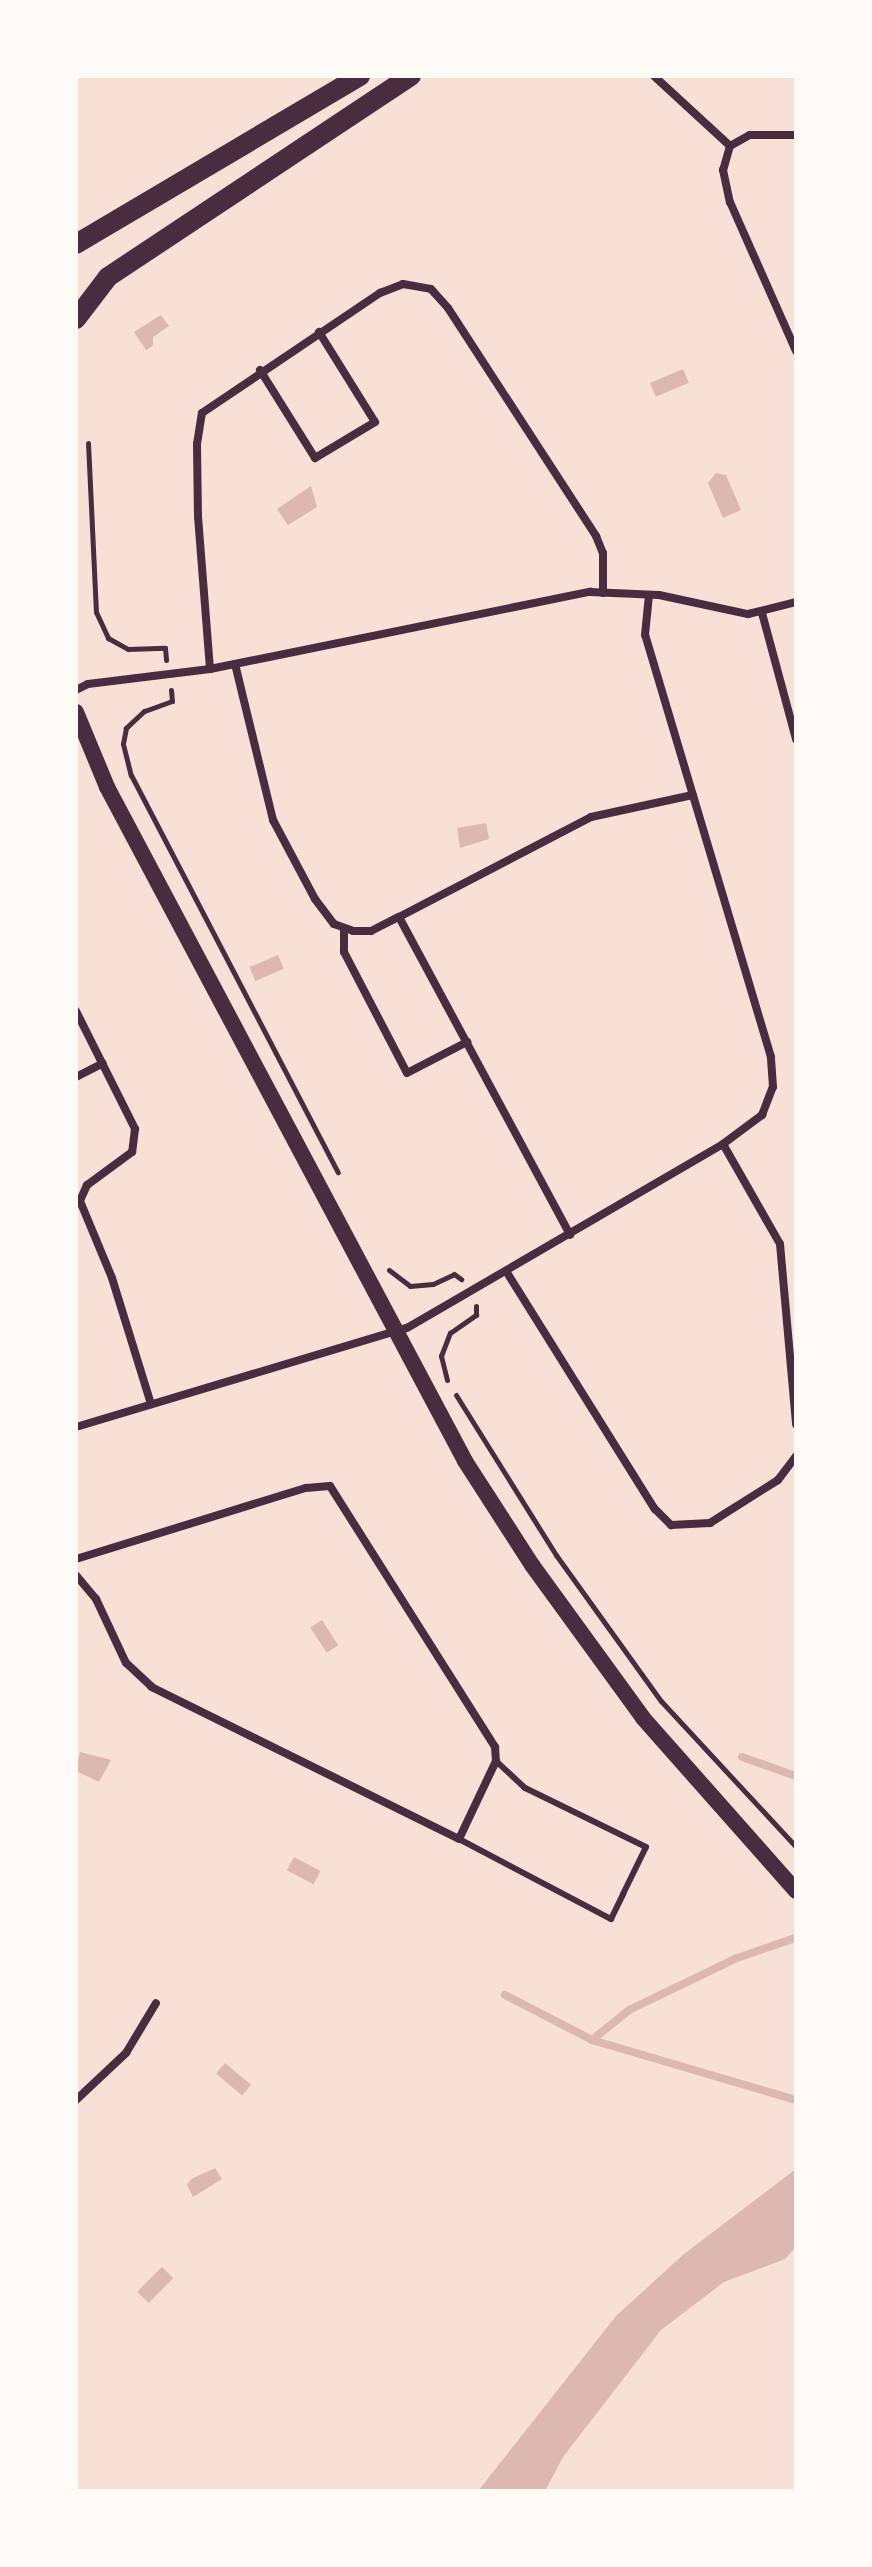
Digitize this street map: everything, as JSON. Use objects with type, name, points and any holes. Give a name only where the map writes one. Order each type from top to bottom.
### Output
[{"type":"main road","points":[[76,244],[360,76]]},
{"type":"main road","points":[[76,319],[108,277],[411,76]]},
{"type":"main road","points":[[76,712],[107,787],[393,1332],[482,1489],[606,1669],[675,1757],[796,1891]]},
{"type":"street","points":[[654,76],[730,146]]},
{"type":"street","points":[[796,135],[750,135],[730,146],[723,170],[730,202],[796,351]]},
{"type":"street","points":[[210,669],[202,607],[199,424],[209,404],[392,287],[431,289],[596,536],[603,553],[603,593]]},
{"type":"street","points":[[260,370],[315,458],[375,422],[319,332]]},
{"type":"street","points":[[76,690],[88,684],[210,669],[603,593],[649,595],[762,613],[796,602]]},
{"type":"street","points":[[76,1427],[393,1332],[570,1235],[723,1144],[762,1115],[774,1072],[645,635],[649,595]]},
{"type":"street","points":[[762,613],[796,739]]},
{"type":"street","points":[[235,664],[273,820],[315,899],[344,929],[371,931],[591,817],[693,795]]},
{"type":"street","points":[[399,917],[570,1235]]},
{"type":"street","points":[[344,929],[344,952],[407,1073],[467,1042]]},
{"type":"street","points":[[76,1011],[134,1124],[136,1140],[127,1158],[87,1185],[82,1211]]},
{"type":"street","points":[[76,1077],[103,1063]]},
{"type":"street","points":[[723,1144],[780,1244],[796,1424]]},
{"type":"street","points":[[76,1199],[112,1278],[151,1404]]},
{"type":"street","points":[[506,1271],[655,1509],[671,1525],[710,1523],[778,1480],[796,1456]]},
{"type":"street","points":[[76,1559],[330,1486],[495,1747],[496,1761],[459,1839],[160,1693],[126,1663],[96,1599],[76,1575]]},
{"type":"street","points":[[76,2100],[126,2053],[156,2003]]},
{"type":"lane","points":[[459,1839],[611,1919],[646,1847],[525,1788],[496,1761]]},
{"type":"path","points":[[88,443],[96,612],[108,638],[128,649],[165,648],[169,676],[172,701],[144,711],[126,728],[131,775],[344,1184]]},
{"type":"path","points":[[385,1261],[391,1273],[410,1286],[454,1274],[474,1289],[476,1315],[450,1333],[441,1356],[446,1379],[533,1521],[661,1701],[796,1847]]},
{"type":"shaded area","points":[[161,315],[169,326],[153,337],[153,346],[146,350],[134,332]]},
{"type":"shaded area","points":[[683,369],[689,383],[656,397],[650,383]]},
{"type":"shaded area","points":[[716,473],[726,475],[741,510],[723,518],[708,483]]},
{"type":"shaded area","points":[[311,486],[317,507],[288,525],[277,509]]},
{"type":"shaded area","points":[[486,823],[489,839],[460,848],[457,828]]},
{"type":"shaded area","points":[[278,955],[284,969],[255,981],[249,967]]},
{"type":"shaded area","points":[[322,1620],[338,1645],[327,1653],[310,1628]]},
{"type":"shaded area","points":[[80,1752],[111,1760],[99,1782],[76,1771]]},
{"type":"shaded area","points":[[294,1857],[320,1871],[313,1884],[287,1870]]},
{"type":"shaded area","points":[[225,2063],[251,2085],[242,2096],[216,2074]]},
{"type":"shaded area","points":[[215,2168],[222,2179],[193,2197],[187,2185],[191,2179]]},
{"type":"shaded area","points":[[796,2169],[796,2247],[785,2259],[724,2282],[661,2330],[563,2457],[545,2491],[478,2491],[616,2316],[684,2254]]},
{"type":"shaded area","points":[[162,2267],[173,2278],[149,2303],[137,2292]]},
{"type":"waterway","points":[[742,1757],[796,1776]]},
{"type":"waterway","points":[[592,2040],[629,2010],[737,1958],[795,1938]]},
{"type":"waterway","points":[[505,1995],[592,2040],[796,2100]]}]
